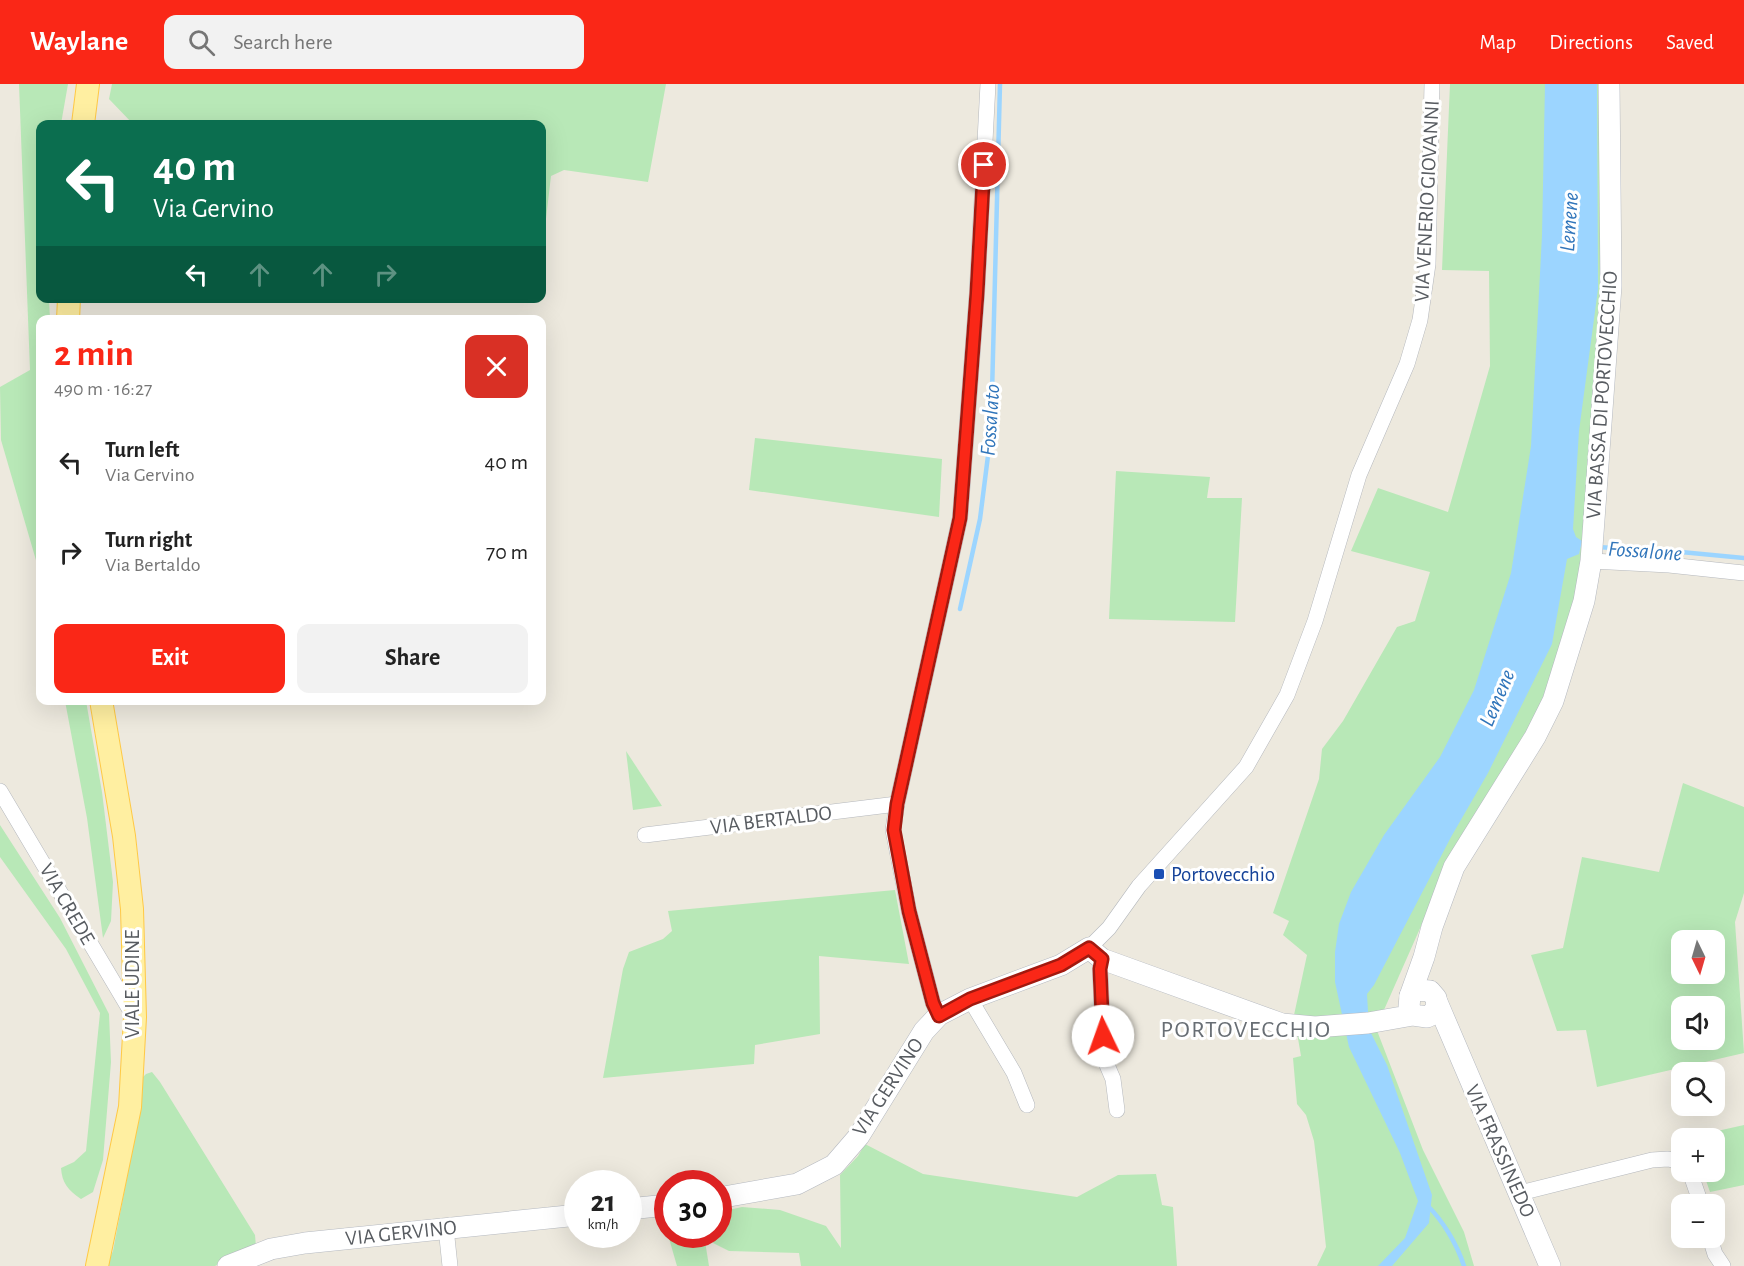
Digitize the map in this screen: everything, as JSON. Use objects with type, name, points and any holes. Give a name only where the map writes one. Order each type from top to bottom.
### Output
[{"type":"main road","points":[[84,120],[88,84]]},
{"type":"main road","name":"VIALE UDINE","points":[[97,1266],[130,1107],[135,1017],[132,909],[124,836],[102,705]]},
{"type":"street","points":[[936,1009],[909,911],[894,830],[897,804],[960,518],[977,293],[988,84]]},
{"type":"street","name":"VIA VENERIO GIOVANNI","points":[[1095,953],[1109,928],[1139,886],[1246,767],[1287,696],[1315,621],[1359,475],[1407,364],[1420,320],[1428,264],[1432,84]]},
{"type":"street","name":"VIA BASSA DI PORTOVECCHIO","points":[[1413,1007],[1432,927],[1454,867],[1535,737],[1552,700],[1584,601],[1591,550],[1611,286],[1609,84]]},
{"type":"street","points":[[1591,550],[1669,565],[1744,573]]},
{"type":"street","name":"VIA CREDE","points":[[0,791],[135,1017]]},
{"type":"street","name":"VIA BERTALDO","points":[[645,835],[897,804]]},
{"type":"street","points":[[1095,953],[1282,1024],[1315,1027],[1376,1022],[1413,1007],[1431,1015],[1437,1007],[1436,998]]},
{"type":"street","points":[[1095,953],[1100,977],[1104,1058],[1113,1079],[1117,1110]]},
{"type":"street","name":"VIA GERVINO","points":[[732,1196],[797,1184],[834,1165],[859,1136],[936,1009],[970,999],[1095,953]]},
{"type":"street","name":"VIA FRASSINEDO","points":[[1424,957],[1450,1036],[1550,1266]]},
{"type":"street","points":[[970,999],[1014,1073],[1027,1105]]},
{"type":"street","points":[[1413,1007],[1450,1036]]},
{"type":"street","points":[[1520,1194],[1652,1160],[1671,1160]]},
{"type":"street","name":"VIA GERVINO","points":[[228,1266],[271,1249],[304,1243],[564,1216]]},
{"type":"street","points":[[446,1228],[450,1266]]},
{"type":"street","points":[[1713,1248],[1723,1266]]},
{"type":"green space","points":[[19,84],[68,84],[62,120],[36,120],[36,303],[49,303],[50,315],[36,315],[36,560],[1,440],[0,387],[30,370]]},
{"type":"green space","points":[[112,84],[666,84],[648,182],[564,170],[551,176],[546,219],[546,120],[129,120],[109,99]]},
{"type":"green space","points":[[1450,84],[1605,84],[1607,189],[1585,555],[1574,614],[1546,693],[1503,779],[1448,865],[1376,1028],[1423,1150],[1464,1232],[1474,1266],[1317,1266],[1326,1247],[1319,1182],[1314,1141],[1306,1115],[1297,1104],[1293,1058],[1301,1056],[1294,1015],[1307,955],[1283,935],[1289,921],[1273,913],[1319,779],[1322,749],[1343,721],[1397,627],[1415,621],[1430,572],[1351,551],[1378,488],[1448,512],[1490,366],[1489,271],[1442,270]]},
{"type":"green space","points":[[755,438],[942,459],[939,517],[749,490]]},
{"type":"green space","points":[[1116,471],[1210,477],[1207,498],[1242,498],[1235,622],[1109,619]]},
{"type":"green space","points":[[66,705],[87,705],[102,792],[113,882],[111,921],[103,938],[87,818]]},
{"type":"green space","points":[[626,751],[662,806],[633,810]]},
{"type":"green space","points":[[1683,783],[1744,807],[1744,893],[1735,922],[1744,1053],[1705,1062],[1671,1062],[1671,1070],[1597,1087],[1586,1030],[1557,1031],[1531,955],[1563,948],[1582,857],[1659,872]]},
{"type":"green space","points":[[0,825],[60,918],[109,1014],[111,1062],[103,1160],[93,1192],[81,1199],[66,1186],[61,1168],[74,1162],[86,1151],[100,1013],[66,949],[0,857]]},
{"type":"green space","points":[[895,890],[909,964],[819,956],[820,1034],[755,1045],[754,1064],[603,1078],[623,969],[629,952],[663,939],[672,931],[668,911]]},
{"type":"green space","points":[[152,1072],[255,1235],[256,1247],[215,1266],[109,1266],[131,1156],[141,1079]]},
{"type":"green space","points":[[1744,1125],[1744,1185],[1710,1192],[1706,1182],[1725,1182],[1725,1129]]},
{"type":"green space","points":[[865,1144],[923,1174],[1077,1197],[1118,1175],[1156,1174],[1162,1205],[1173,1207],[1177,1266],[801,1266],[799,1253],[729,1251],[723,1248],[732,1248],[732,1209],[742,1207],[780,1210],[826,1226],[841,1248],[840,1175],[858,1156]]},
{"type":"green space","points":[[672,1248],[706,1248],[709,1266],[677,1266]]},
{"type":"water","name":"Lemene","points":[[1545,84],[1597,84],[1598,289],[1579,431],[1573,529],[1576,537],[1582,541],[1579,554],[1567,559],[1552,644],[1488,773],[1451,837],[1374,985],[1367,994],[1369,1029],[1387,1065],[1432,1195],[1429,1223],[1392,1266],[1378,1266],[1405,1238],[1418,1201],[1400,1153],[1349,1047],[1335,982],[1335,952],[1339,924],[1351,892],[1384,835],[1440,757],[1474,690],[1511,573],[1531,446],[1542,235]]},
{"type":"waterway","name":"Fossalato","points":[[960,609],[980,519],[991,432],[1000,84]]},
{"type":"waterway","name":"Fossalone","points":[[1597,547],[1744,558]]},
{"type":"waterway","points":[[1427,1205],[1449,1233],[1464,1266]]},
{"type":"place","name":"Portovecchio","points":[[1159,874]]},
{"type":"district","name":"PORTOVECCHIO","points":[[1246,1030]]},
{"type":"route","points":[[984,165],[960,518],[897,804],[894,830],[909,911],[933,1003],[939,1016],[970,999],[1061,965],[1089,948],[1102,959],[1100,969],[1103,1036]]}]
